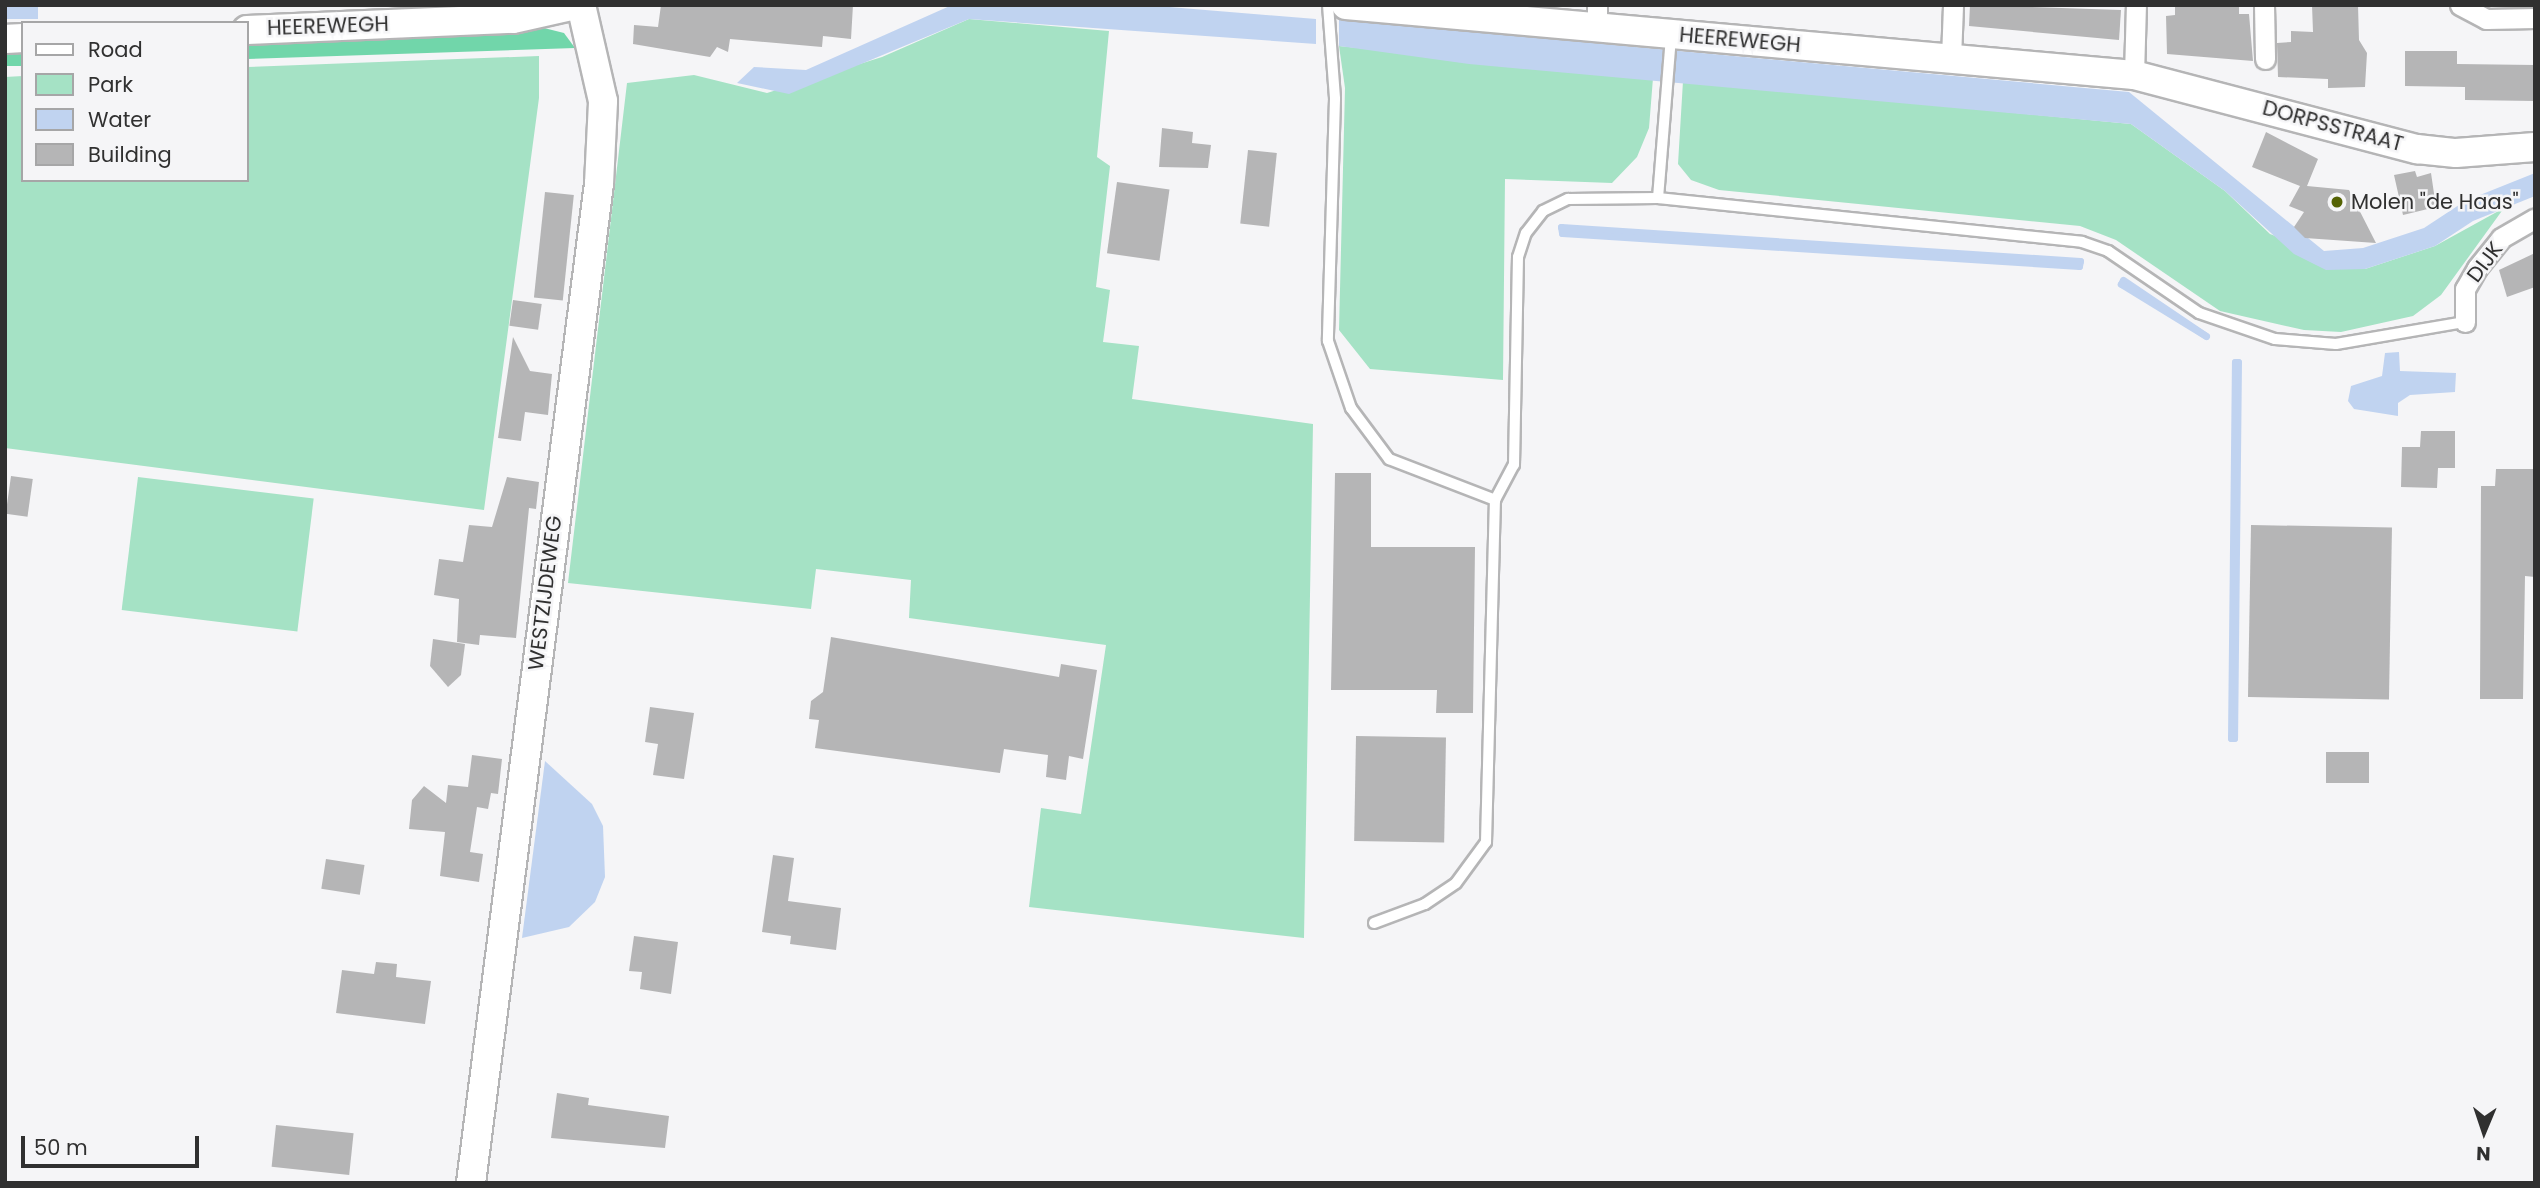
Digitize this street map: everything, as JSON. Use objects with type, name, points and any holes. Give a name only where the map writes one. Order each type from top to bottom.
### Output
[{"type":"street","name":"HEEREWEGH","points":[[248,30],[513,19],[576,5]]},
{"type":"street","name":"WESTZIJDEWEG","points":[[471,1183],[599,184],[603,101],[581,5]]},
{"type":"street","points":[[1951,58],[1953,5]]},
{"type":"street","points":[[2134,75],[2136,5]]},
{"type":"street","points":[[2264,5],[2265,59]]},
{"type":"street","points":[[2460,5],[2486,19],[2535,18]]},
{"type":"street","name":"HEEREWEGH","points":[[1337,12],[1597,16],[1671,41],[1951,58],[2134,75]]},
{"type":"street","name":"DORPSSTRAAT","points":[[2134,75],[2417,149],[2535,147]]},
{"type":"street","name":"DIJK","points":[[2465,322],[2465,289],[2476,268],[2501,238],[2535,218]]},
{"type":"lane","points":[[1328,5],[1337,12],[1327,44],[1335,99],[1328,341],[1351,408],[1389,459],[1495,500]]},
{"type":"lane","points":[[1658,198],[1671,41]]},
{"type":"lane","points":[[1374,923],[1425,904],[1457,883],[1486,842],[1495,500],[1514,465],[1518,257],[1526,233],[1543,211],[1568,199],[1658,198],[2082,242],[2108,251],[2199,313],[2275,339],[2336,344],[2465,322]]},
{"type":"green space","points":[[969,19],[1109,31],[1097,157],[1110,166],[1096,287],[1110,290],[1103,342],[1139,346],[1132,399],[1313,424],[1304,938],[1029,907],[1041,808],[1081,814],[1106,645],[909,618],[911,580],[816,569],[811,609],[568,583],[627,83],[694,75],[767,93],[882,57]]},
{"type":"green space","points":[[544,28],[564,33],[575,48],[248,59],[248,42]]},
{"type":"green space","points":[[1339,46],[1653,78],[1649,128],[1637,157],[1612,183],[1505,179],[1503,380],[1370,369],[1339,330],[1345,88]]},
{"type":"green space","points":[[5,50],[21,50],[21,66],[5,66]]},
{"type":"green space","points":[[539,56],[539,98],[484,510],[5,448],[5,77],[21,76],[21,182],[248,182],[248,67]]},
{"type":"green space","points":[[1683,81],[2131,124],[2225,191],[2270,234],[2365,269],[2435,246],[2504,208],[2441,295],[2413,316],[2341,332],[2304,330],[2220,311],[2116,240],[2080,226],[1719,190],[1691,180],[1678,164]]},
{"type":"green space","points":[[138,477],[314,499],[297,632],[122,610]]},
{"type":"water","points":[[5,5],[38,5],[38,19],[5,19]]},
{"type":"water","points":[[952,5],[1145,5],[1316,19],[1316,44],[969,19],[789,94],[737,83],[754,67],[806,70]]},
{"type":"water","points":[[1339,20],[2129,92],[2324,251],[2363,248],[2424,228],[2465,201],[2535,173],[2535,196],[2473,221],[2435,246],[2365,269],[2326,270],[2294,254],[2225,191],[2131,124],[1469,64],[1339,46]]},
{"type":"water","points":[[2399,352],[2400,371],[2456,373],[2455,392],[2410,395],[2398,403],[2398,416],[2354,409],[2348,401],[2351,386],[2382,376],[2385,353]]},
{"type":"water","points":[[545,761],[592,804],[603,826],[605,877],[595,902],[569,927],[522,938]]},
{"type":"building","points":[[661,5],[853,5],[851,39],[823,36],[822,47],[730,39],[728,52],[717,47],[710,57],[633,44],[634,25],[658,27]]},
{"type":"building","points":[[1970,5],[2121,10],[2119,40],[1969,26]]},
{"type":"building","points":[[2175,5],[2239,5],[2239,14],[2249,14],[2253,61],[2167,54],[2166,16],[2175,15]]},
{"type":"building","points":[[2312,5],[2358,5],[2359,40],[2367,53],[2365,87],[2328,88],[2328,79],[2278,77],[2277,43],[2291,42],[2291,31],[2313,32]]},
{"type":"building","points":[[2405,51],[2457,51],[2457,64],[2535,65],[2535,101],[2465,100],[2465,87],[2405,86]]},
{"type":"building","points":[[1162,128],[1193,132],[1192,143],[1211,145],[1208,168],[1159,167]]},
{"type":"building","points":[[2266,132],[2318,159],[2307,186],[2349,190],[2376,243],[2305,238],[2294,227],[2304,212],[2289,206],[2300,186],[2252,167]]},
{"type":"building","points":[[1248,150],[1277,153],[1269,227],[1240,224]]},
{"type":"building","points":[[2415,171],[2417,177],[2431,173],[2436,207],[2403,215],[2394,175]]},
{"type":"building","points":[[1117,182],[1169,189],[1159,261],[1107,253]]},
{"type":"building","points":[[545,192],[574,195],[563,300],[534,297]]},
{"type":"building","points":[[2535,253],[2535,287],[2507,297],[2499,270]]},
{"type":"building","points":[[513,300],[542,304],[538,330],[509,326]]},
{"type":"building","points":[[513,337],[530,371],[552,374],[548,415],[525,412],[521,441],[498,438]]},
{"type":"building","points":[[2421,431],[2455,431],[2455,468],[2438,468],[2437,488],[2401,487],[2402,447],[2420,447]]},
{"type":"building","points":[[2496,469],[2535,469],[2535,577],[2525,576],[2523,699],[2480,699],[2481,486],[2495,486]]},
{"type":"building","points":[[1335,473],[1371,473],[1371,547],[1475,547],[1473,713],[1436,713],[1437,690],[1331,690]]},
{"type":"building","points":[[11,476],[33,479],[27,517],[6,514]]},
{"type":"building","points":[[507,477],[539,482],[536,509],[529,508],[516,638],[480,635],[479,645],[457,642],[459,599],[434,595],[439,559],[463,562],[469,525],[492,527]]},
{"type":"building","points":[[2251,525],[2392,527],[2389,699],[2248,697]]},
{"type":"building","points":[[831,637],[1059,677],[1061,664],[1097,670],[1083,759],[1069,756],[1066,780],[1046,777],[1048,755],[1004,749],[1000,773],[815,748],[819,720],[809,719],[811,701],[823,692]]},
{"type":"building","points":[[433,639],[465,644],[461,675],[448,687],[430,666]]},
{"type":"building","points":[[650,707],[694,713],[684,779],[653,775],[658,744],[645,742]]},
{"type":"building","points":[[1356,736],[1446,738],[1444,843],[1354,841]]},
{"type":"building","points":[[2326,752],[2369,752],[2369,783],[2326,783]]},
{"type":"building","points":[[472,755],[502,759],[498,794],[491,793],[488,809],[477,807],[470,852],[483,854],[479,882],[440,876],[445,832],[409,829],[412,800],[424,786],[446,803],[448,785],[468,787]]},
{"type":"building","points":[[773,855],[794,858],[788,901],[841,908],[836,950],[790,944],[791,936],[762,932]]},
{"type":"building","points":[[326,859],[365,865],[360,895],[321,889]]},
{"type":"building","points":[[634,936],[678,942],[671,994],[640,989],[642,972],[629,971]]},
{"type":"building","points":[[376,962],[397,964],[396,977],[431,981],[425,1024],[336,1013],[342,970],[374,974]]},
{"type":"building","points":[[557,1093],[589,1098],[588,1105],[669,1116],[665,1148],[551,1138]]},
{"type":"building","points":[[276,1125],[354,1133],[349,1175],[272,1167]]},
{"type":"waterway","points":[[1561,227],[2080,261],[2079,266],[1562,233],[1561,227]]},
{"type":"waterway","points":[[2123,280],[2206,336],[2121,284],[2123,280]]},
{"type":"waterway","points":[[2235,362],[2238,362],[2234,738],[2231,738],[2235,362]]},
{"type":"place","name":"Molen \"de Haas\"","points":[[2337,202]]}]
